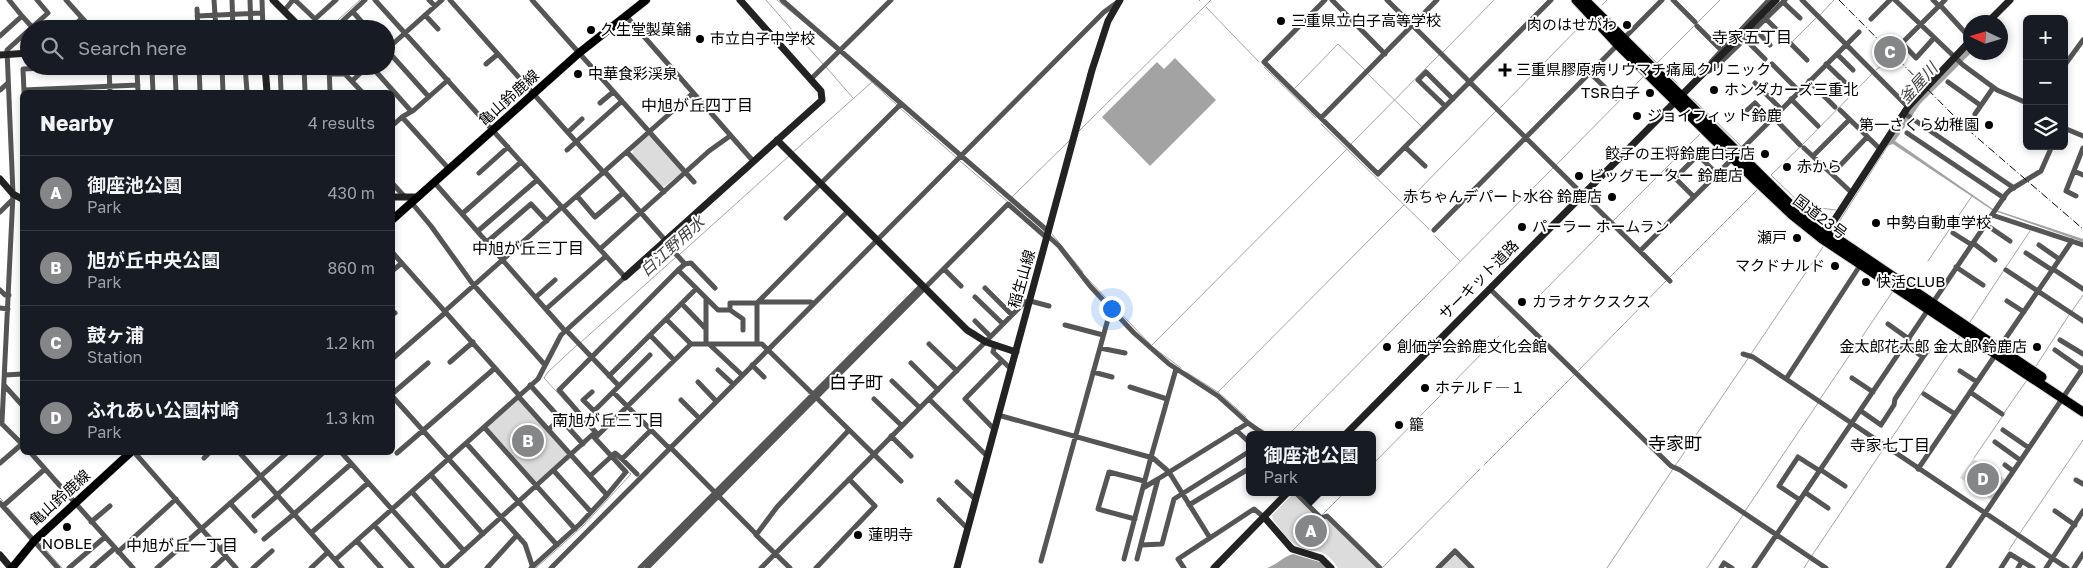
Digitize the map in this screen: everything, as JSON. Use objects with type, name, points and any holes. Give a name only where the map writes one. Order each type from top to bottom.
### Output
[{"type":"highway","name":"国道23号","points":[[1576,0],[1678,99],[1740,152],[1824,236],[1861,264],[1931,306]]},
{"type":"highway","name":"国道23号","points":[[1585,0],[1620,41]]},
{"type":"highway","name":"国道23号","points":[[1824,236],[1998,351],[2064,396],[2083,412]]},
{"type":"highway","name":"国道23号","points":[[2064,396],[2083,405]]},
{"type":"main road","name":"亀山鈴鹿線","points":[[395,217],[579,53],[626,16],[640,2]]},
{"type":"main road","name":"亀山鈴鹿線","points":[[12,568],[34,541],[129,455]]},
{"type":"street","points":[[9,0],[24,20]]},
{"type":"street","points":[[37,0],[48,13],[40,20]]},
{"type":"street","points":[[66,0],[82,18]]},
{"type":"street","points":[[214,0],[215,20]]},
{"type":"street","points":[[232,0],[233,20]]},
{"type":"street","points":[[250,0],[251,20]]},
{"type":"street","points":[[262,0],[262,20]]},
{"type":"street","points":[[273,0],[293,20]]},
{"type":"street","points":[[284,11],[294,0],[315,19],[336,0]]},
{"type":"street","points":[[344,20],[365,0]]},
{"type":"street","points":[[375,0],[393,20]]},
{"type":"street","points":[[429,0],[435,6]]},
{"type":"street","points":[[395,42],[442,0]]},
{"type":"street","points":[[450,0],[642,213],[685,264]]},
{"type":"street","points":[[532,0],[694,182]]},
{"type":"street","points":[[335,560],[538,379],[561,335],[822,100],[821,91],[740,0]]},
{"type":"street","points":[[782,0],[959,158],[1016,202],[1048,236]]},
{"type":"street","points":[[811,79],[891,0]]},
{"type":"street","points":[[551,568],[1104,12],[1120,0]]},
{"type":"street","name":"稲生山線","points":[[957,568],[1016,352],[1028,301],[1048,236],[1101,40],[1108,21],[1120,0]]},
{"type":"street","points":[[1325,0],[1264,62],[1378,174],[1551,0]]},
{"type":"street","points":[[1332,0],[1385,54]]},
{"type":"street","points":[[1387,0],[1668,280]]},
{"type":"street","points":[[1321,118],[1437,0]]},
{"type":"street","points":[[1652,0],[1657,5]]},
{"type":"street","points":[[1434,230],[1662,0]]},
{"type":"street","points":[[1673,0],[1721,50]]},
{"type":"street","points":[[1802,0],[1874,72],[1913,120],[2014,188]]},
{"type":"street","points":[[1871,19],[1890,0]]},
{"type":"street","points":[[1895,0],[1963,65],[1993,88],[2023,101]]},
{"type":"street","points":[[1933,0],[1963,32]]},
{"type":"street","points":[[1934,38],[1916,58],[1902,43],[1945,0]]},
{"type":"street","points":[[1995,15],[2010,0]]},
{"type":"street","points":[[1781,1],[1800,18]]},
{"type":"street","name":"サーキット道路","points":[[1349,431],[1770,5],[1781,1]]},
{"type":"street","points":[[1700,77],[1717,66],[1765,18],[1770,5]]},
{"type":"street","points":[[1700,77],[1721,50],[1770,5]]},
{"type":"street","points":[[196,9],[197,20]]},
{"type":"street","points":[[353,12],[360,20]]},
{"type":"street","points":[[197,16],[262,13]]},
{"type":"street","points":[[426,15],[438,29]]},
{"type":"street","points":[[0,36],[22,16]]},
{"type":"street","points":[[626,16],[753,162]]},
{"type":"street","points":[[1765,18],[1807,60]]},
{"type":"street","points":[[395,22],[624,277]]},
{"type":"street","points":[[1754,28],[1770,45]]},
{"type":"street","points":[[1640,251],[1859,32]]},
{"type":"street","points":[[3,54],[20,38]]},
{"type":"street","points":[[1744,38],[1765,59]]},
{"type":"street","points":[[2068,61],[2083,40]]},
{"type":"street","points":[[1824,236],[1906,111],[1963,47]]},
{"type":"street","points":[[3,54],[20,53]]},
{"type":"street","points":[[3,54],[8,83],[13,197],[1,422],[20,442]]},
{"type":"street","points":[[486,64],[498,54]]},
{"type":"street","points":[[1837,54],[1853,70]]},
{"type":"street","points":[[395,60],[429,97]]},
{"type":"street","points":[[1772,64],[1799,91]]},
{"type":"street","points":[[1826,64],[1853,90]]},
{"type":"street","points":[[1445,106],[1418,80],[1426,72],[1452,99]]},
{"type":"street","points":[[1590,72],[1616,98]]},
{"type":"street","points":[[23,75],[24,90]]},
{"type":"street","points":[[109,75],[110,90],[138,85]]},
{"type":"street","points":[[137,75],[138,90]]},
{"type":"street","points":[[152,75],[153,90]]},
{"type":"street","points":[[175,75],[176,90]]},
{"type":"street","points":[[199,75],[200,90]]},
{"type":"street","points":[[222,75],[223,90]]},
{"type":"street","points":[[246,75],[247,90]]},
{"type":"street","points":[[266,75],[267,90]]},
{"type":"street","points":[[280,75],[281,90]]},
{"type":"street","points":[[304,75],[305,90]]},
{"type":"street","points":[[329,75],[330,90]]},
{"type":"street","points":[[346,75],[360,90]]},
{"type":"street","points":[[353,83],[361,75]]},
{"type":"street","points":[[378,75],[392,90]]},
{"type":"street","points":[[395,123],[448,80]]},
{"type":"street","points":[[1810,81],[1880,149]]},
{"type":"street","points":[[1948,82],[1980,105]]},
{"type":"street","points":[[0,90],[8,83]]},
{"type":"street","points":[[353,83],[355,90]]},
{"type":"street","points":[[1755,83],[1781,109]]},
{"type":"street","points":[[1976,114],[1980,105],[1993,88]]},
{"type":"street","points":[[600,103],[613,92]]},
{"type":"street","points":[[395,93],[411,111]]},
{"type":"street","points":[[395,356],[693,93]]},
{"type":"street","points":[[1791,99],[1818,126]]},
{"type":"street","points":[[567,150],[622,101]]},
{"type":"street","points":[[1746,111],[1755,103],[1852,193]]},
{"type":"street","points":[[786,218],[900,105]]},
{"type":"street","points":[[402,117],[448,169]]},
{"type":"street","points":[[568,132],[582,120]]},
{"type":"street","points":[[1813,156],[1850,120]]},
{"type":"street","points":[[2068,130],[2083,136]]},
{"type":"street","points":[[1907,133],[2004,198]]},
{"type":"street","points":[[600,249],[709,151],[730,136]]},
{"type":"street","points":[[1832,174],[1867,137]]},
{"type":"street","points":[[777,140],[968,330],[988,339]]},
{"type":"street","points":[[479,173],[508,147]]},
{"type":"street","points":[[1406,147],[1425,166]]},
{"type":"street","points":[[2076,196],[2066,191],[2083,148]]},
{"type":"street","points":[[1754,568],[1985,224],[2004,198],[2014,188],[2041,170],[2050,150]]},
{"type":"street","points":[[627,152],[664,192]]},
{"type":"street","points":[[1675,178],[1698,155],[1716,173]]},
{"type":"street","points":[[462,214],[521,162]]},
{"type":"street","points":[[1668,171],[1694,197]]},
{"type":"street","points":[[2074,171],[2083,175]]},
{"type":"street","points":[[0,179],[13,197],[20,199]]},
{"type":"street","points":[[478,231],[537,180]]},
{"type":"street","points":[[434,182],[546,309],[619,386]]},
{"type":"street","points":[[395,186],[404,196],[414,200],[474,286],[545,366]]},
{"type":"street","points":[[577,196],[595,217],[623,193]]},
{"type":"street","points":[[395,197],[404,196]]},
{"type":"street","points":[[0,212],[13,197]]},
{"type":"street","points":[[487,242],[531,204],[547,221]]},
{"type":"street","points":[[647,568],[815,396],[1008,204],[1059,246],[1090,286],[1134,333],[1176,368],[1218,396],[1259,431]]},
{"type":"street","points":[[757,343],[758,303],[848,211]]},
{"type":"street","points":[[1994,212],[2083,244]]},
{"type":"street","points":[[1985,224],[2010,241]]},
{"type":"street","points":[[1953,233],[1994,260]]},
{"type":"street","points":[[1918,469],[2072,241]]},
{"type":"street","points":[[2039,245],[2059,259]]},
{"type":"street","points":[[2026,253],[2083,290]]},
{"type":"street","points":[[395,255],[607,495]]},
{"type":"street","points":[[546,309],[606,256]]},
{"type":"street","points":[[395,269],[402,263]]},
{"type":"street","points":[[395,399],[525,544],[532,568],[591,512],[626,472],[559,390],[685,264],[691,264],[715,288]]},
{"type":"street","points":[[1786,379],[1861,264]]},
{"type":"street","points":[[1956,267],[1983,285]]},
{"type":"street","points":[[944,269],[961,286]]},
{"type":"street","points":[[678,270],[718,310],[730,310],[743,319],[743,330]]},
{"type":"street","points":[[2006,270],[2083,321]]},
{"type":"street","points":[[536,297],[555,280]]},
{"type":"street","points":[[985,288],[1012,315]]},
{"type":"street","points":[[1490,288],[1675,468],[1826,568]]},
{"type":"street","points":[[609,376],[696,289]]},
{"type":"street","points":[[0,290],[5,295],[9,295]]},
{"type":"street","points":[[975,297],[1003,324]]},
{"type":"street","points":[[706,298],[708,345],[742,375]]},
{"type":"street","points":[[761,568],[1012,315],[1028,301],[1049,306]]},
{"type":"street","points":[[2007,301],[2024,312]]},
{"type":"street","points":[[730,310],[730,303],[811,302],[813,304]]},
{"type":"street","points":[[682,304],[706,329]]},
{"type":"street","points":[[0,308],[8,308]]},
{"type":"street","points":[[1041,561],[1111,308]]},
{"type":"street","points":[[666,319],[691,344],[762,344],[901,481]]},
{"type":"street","points":[[975,321],[988,339],[995,345],[1016,352]]},
{"type":"street","points":[[1065,324],[1103,335]]},
{"type":"street","points":[[1888,324],[1909,339]]},
{"type":"street","points":[[0,326],[7,333]]},
{"type":"street","points":[[650,335],[674,360]]},
{"type":"street","points":[[2060,340],[2083,354]]},
{"type":"street","points":[[450,362],[473,342]]},
{"type":"street","points":[[344,455],[444,568],[592,435],[597,436],[691,344]]},
{"type":"street","points":[[929,344],[956,371]]},
{"type":"street","points":[[995,345],[993,352],[1011,369]]},
{"type":"street","points":[[1905,345],[1923,357]]},
{"type":"street","points":[[1100,348],[1125,353]]},
{"type":"street","points":[[1861,411],[1881,424],[1894,405],[1894,399],[1928,350]]},
{"type":"street","points":[[1948,568],[2083,368],[2055,350]]},
{"type":"street","points":[[592,392],[583,400],[594,411],[650,355]]},
{"type":"street","points":[[1748,355],[2067,568]]},
{"type":"street","points":[[994,429],[965,400],[1002,361]]},
{"type":"street","points":[[0,363],[5,368]]},
{"type":"street","points":[[395,395],[428,363]]},
{"type":"street","points":[[911,363],[938,390]]},
{"type":"street","points":[[752,365],[764,377]]},
{"type":"street","points":[[397,454],[495,368]]},
{"type":"street","points":[[1124,559],[1176,368]]},
{"type":"street","points":[[718,370],[733,384]]},
{"type":"street","points":[[1960,370],[1977,382]]},
{"type":"street","points":[[1093,372],[1112,377]]},
{"type":"street","points":[[5,375],[20,374]]},
{"type":"street","points":[[1852,378],[1873,392]]},
{"type":"street","points":[[892,381],[920,408]]},
{"type":"street","points":[[698,382],[716,401]]},
{"type":"street","points":[[4,385],[20,403]]},
{"type":"street","points":[[530,385],[583,444]]},
{"type":"street","points":[[1130,387],[1167,399]]},
{"type":"street","points":[[613,392],[790,568]]},
{"type":"street","points":[[1970,392],[2002,414]]},
{"type":"street","points":[[1924,394],[1955,414]]},
{"type":"street","points":[[874,398],[902,426]]},
{"type":"street","points":[[929,399],[987,456]]},
{"type":"street","points":[[681,400],[699,418]]},
{"type":"street","points":[[998,415],[1151,457],[1168,472],[1210,538]]},
{"type":"street","points":[[549,429],[560,418]]},
{"type":"street","points":[[1143,488],[1248,423]]},
{"type":"street","points":[[484,427],[574,529]]},
{"type":"street","points":[[622,459],[651,430]]},
{"type":"street","points":[[756,534],[777,507],[849,430]]},
{"type":"street","points":[[1236,430],[1246,439]]},
{"type":"street","points":[[2003,430],[2029,448]]},
{"type":"street","points":[[891,436],[911,456]]},
{"type":"street","points":[[1995,442],[2020,460]]},
{"type":"street","points":[[466,443],[557,545]]},
{"type":"street","points":[[0,463],[20,446]]},
{"type":"street","points":[[1140,545],[1162,544],[1174,498],[1246,454]]},
{"type":"street","points":[[34,455],[133,568]]},
{"type":"street","points":[[135,455],[176,499],[235,568]]},
{"type":"street","points":[[204,458],[207,455]]},
{"type":"street","points":[[243,455],[342,568]]},
{"type":"street","points":[[157,568],[285,455]]},
{"type":"street","points":[[254,516],[321,455]]},
{"type":"street","points":[[613,455],[622,459],[637,474]]},
{"type":"street","points":[[590,476],[613,455]]},
{"type":"street","points":[[1800,500],[1779,486],[1798,456],[1845,486]]},
{"type":"street","points":[[264,539],[351,464]]},
{"type":"street","points":[[2005,466],[2013,470]]},
{"type":"street","points":[[45,469],[2,504],[58,568]]},
{"type":"street","points":[[1189,505],[1246,470]]},
{"type":"street","points":[[554,471],[591,512]]},
{"type":"street","points":[[1135,519],[1098,509],[1109,472],[1144,481]]},
{"type":"street","points":[[431,475],[483,534]]},
{"type":"street","points":[[816,568],[875,506],[849,479]]},
{"type":"street","points":[[1137,559],[1158,479]]},
{"type":"street","points":[[2076,480],[2083,484]]},
{"type":"street","points":[[957,482],[975,500]]},
{"type":"street","points":[[311,533],[368,483]]},
{"type":"street","points":[[412,492],[464,551]]},
{"type":"street","points":[[1806,493],[1828,508]]},
{"type":"street","points":[[640,568],[717,495]]},
{"type":"street","points":[[1214,568],[1284,496]]},
{"type":"street","points":[[1299,496],[1321,518],[1327,516],[1380,568]]},
{"type":"street","points":[[92,568],[176,499]]},
{"type":"street","points":[[939,500],[967,528]]},
{"type":"street","points":[[230,503],[255,531]]},
{"type":"street","points":[[92,522],[110,506]]},
{"type":"street","points":[[1184,568],[1178,559],[1254,509],[1292,549],[1321,558],[1331,568]]},
{"type":"street","points":[[2055,511],[2075,525]]},
{"type":"street","points":[[2046,568],[2082,515]]},
{"type":"street","points":[[374,525],[412,568]]},
{"type":"street","points":[[487,568],[517,535]]},
{"type":"street","points":[[69,568],[105,537]]},
{"type":"street","points":[[220,550],[230,540]]},
{"type":"street","points":[[356,541],[381,568]]},
{"type":"street","points":[[253,568],[272,551]]},
{"type":"street","points":[[1438,568],[1456,551],[1472,568]]},
{"type":"street","points":[[311,568],[328,552]]},
{"type":"street","points":[[2001,568],[2010,554],[2032,568]]},
{"type":"street","points":[[2074,568],[2083,554]]},
{"type":"street","points":[[0,556],[12,568]]},
{"type":"street","points":[[213,568],[226,556]]},
{"type":"street","points":[[2018,568],[2022,561]]},
{"type":"street","points":[[1721,568],[1724,563],[1732,568]]},
{"type":"shaded area","points":[[1963,51],[1964,60],[1920,104],[1895,141],[1993,209],[2083,239],[2083,242],[1992,210],[1893,144],[1884,147],[1908,110]]},
{"type":"shaded area","points":[[1175,58],[1216,100],[1150,166],[1102,117],[1157,62],[1164,69]]},
{"type":"shaded area","points":[[648,136],[651,136],[681,170],[681,173],[665,186],[661,187],[632,155],[633,149]]},
{"type":"shaded area","points":[[518,399],[568,454],[535,483],[487,429],[488,425]]},
{"type":"shaded area","points":[[1973,459],[2006,480],[1992,500],[1960,478]]},
{"type":"shaded area","points":[[1291,496],[1298,496],[1327,519],[1378,568],[1338,568],[1323,553],[1305,549],[1291,541],[1273,520],[1272,515]]},
{"type":"shaded area","points":[[1293,554],[1323,563],[1327,568],[1267,568]]},
{"type":"shaded area","points":[[1453,554],[1457,554],[1471,568],[1440,568]]},
{"type":"waterway","points":[[338,20],[360,0]]},
{"type":"waterway","points":[[766,0],[800,39]]},
{"type":"waterway","points":[[777,0],[804,22]]},
{"type":"waterway","points":[[1078,132],[1211,0]]},
{"type":"waterway","points":[[1442,53],[1494,0]]},
{"type":"waterway","points":[[1602,5],[1607,0]]},
{"type":"waterway","points":[[1657,63],[1720,0]]},
{"type":"waterway","points":[[1819,16],[1834,0]]},
{"type":"waterway","points":[[1206,7],[1259,62]]},
{"type":"waterway","points":[[1792,42],[1816,18]]},
{"type":"waterway","points":[[1499,109],[1587,19]]},
{"type":"waterway","points":[[1295,88],[1338,44],[1365,70]]},
{"type":"waterway","points":[[806,45],[823,64]]},
{"type":"waterway","points":[[1359,152],[1351,144],[1439,55]]},
{"type":"waterway","points":[[1649,55],[1677,83]]},
{"type":"waterway","name":"白江野用水","points":[[852,64],[897,105]]},
{"type":"waterway","points":[[1876,70],[1881,66]]},
{"type":"waterway","points":[[826,67],[853,98]]},
{"type":"waterway","points":[[1264,67],[1316,118]]},
{"type":"waterway","points":[[1802,145],[1873,73]]},
{"type":"waterway","points":[[1368,74],[1421,126]]},
{"type":"waterway","points":[[1556,165],[1643,77]]},
{"type":"waterway","name":"白江野用水","points":[[792,153],[872,82]]},
{"type":"waterway","points":[[1693,99],[1742,147]]},
{"type":"waterway","points":[[900,108],[957,158]]},
{"type":"waterway","points":[[1409,200],[1496,111]]},
{"type":"waterway","points":[[1321,124],[1429,229]]},
{"type":"waterway","points":[[1612,222],[1700,134]]},
{"type":"waterway","points":[[1012,197],[1070,140]]},
{"type":"waterway","points":[[1833,231],[1889,144]]},
{"type":"waterway","points":[[1799,148],[1771,175],[1803,206],[1836,210]]},
{"type":"waterway","points":[[1152,345],[1347,149]]},
{"type":"waterway","name":"白江野用水","points":[[679,255],[789,156]]},
{"type":"waterway","points":[[960,161],[1008,202]]},
{"type":"waterway","points":[[1292,431],[1553,168]]},
{"type":"waterway","points":[[1669,278],[1757,190]]},
{"type":"waterway","points":[[1928,261],[1972,196]]},
{"type":"waterway","points":[[1218,392],[1404,205]]},
{"type":"waterway","points":[[1538,297],[1609,225]]},
{"type":"waterway","points":[[2006,267],[2030,231]]},
{"type":"waterway","points":[[1052,234],[1083,272]]},
{"type":"waterway","points":[[1435,236],[1460,261]]},
{"type":"waterway","points":[[1751,354],[1823,247]]},
{"type":"waterway","name":"白江野用水","points":[[580,343],[676,257]]},
{"type":"waterway","points":[[1970,322],[2004,270]]},
{"type":"waterway","points":[[1087,278],[1151,345]]},
{"type":"waterway","points":[[1578,371],[1666,281]]},
{"type":"waterway","points":[[1820,399],[1893,291]]},
{"type":"waterway","points":[[2072,311],[2083,295]]},
{"type":"waterway","points":[[2036,366],[2069,315]]},
{"type":"waterway","points":[[1376,461],[1499,336]]},
{"type":"waterway","points":[[1887,445],[1960,336]]},
{"type":"waterway","name":"白江野用水","points":[[567,403],[544,378],[577,345]]},
{"type":"waterway","points":[[1154,348],[1181,368]]},
{"type":"waterway","points":[[1675,466],[1749,357]]},
{"type":"waterway","points":[[1186,372],[1218,392],[1246,417]]},
{"type":"waterway","points":[[1484,465],[1575,374]]},
{"type":"waterway","points":[[2004,413],[2027,380]]},
{"type":"waterway","points":[[1745,511],[1818,403]]},
{"type":"waterway","points":[[1974,458],[2002,417]]},
{"type":"waterway","points":[[2020,533],[2083,440]]},
{"type":"waterway","points":[[1811,557],[1884,448]]},
{"type":"waterway","points":[[1383,567],[1480,469]]},
{"type":"waterway","points":[[1607,568],[1673,469]]},
{"type":"waterway","name":"白江野用水","points":[[536,568],[583,526],[631,474],[628,472]]},
{"type":"waterway","points":[[1322,515],[1341,496]]},
{"type":"waterway","name":"白江野用水","points":[[0,498],[3,501]]},
{"type":"waterway","name":"白江野用水","points":[[8,508],[33,536]]},
{"type":"waterway","points":[[1707,568],[1743,515]]},
{"type":"waterway","points":[[2009,550],[2018,536]]},
{"type":"waterway","name":"白江野用水","points":[[40,543],[62,568]]},
{"type":"waterway","points":[[1804,568],[1809,560]]},
{"type":"railway","points":[[1839,0],[1966,128],[2083,229]]},
{"type":"place","name":"三重県立白子高等学校","points":[[1281,21]]},
{"type":"place","name":"肉のはせがわ","points":[[1627,25]]},
{"type":"place","name":"久生堂製菓舗","points":[[591,30]]},
{"type":"place","name":"市立白子中学校","points":[[700,39]]},
{"type":"place","name":"鼓ヶ浦","points":[[1890,52]]},
{"type":"place","name":"三重県膠原病リウマチ痛風クリニック","points":[[1505,70]]},
{"type":"place","name":"中華食彩渓泉","points":[[578,74]]},
{"type":"place","name":"ホンダカーズ三重北","points":[[1714,90]]},
{"type":"place","name":"TSR白子","points":[[1650,93]]},
{"type":"place","name":"ジョイフィット鈴鹿","points":[[1637,116]]},
{"type":"place","name":"第一さくら幼稚園","points":[[1989,125]]},
{"type":"place","name":"餃子の王将鈴鹿白子店","points":[[1765,154]]},
{"type":"place","name":"赤から","points":[[1787,167]]},
{"type":"place","name":"ビッグモーター 鈴鹿店","points":[[1579,176]]},
{"type":"place","name":"赤ちゃんデパート水谷 鈴鹿店","points":[[1612,197]]},
{"type":"place","name":"中勢自動車学校","points":[[1876,223]]},
{"type":"place","name":"パーラー ホームラン","points":[[1522,227]]},
{"type":"place","name":"瀬戸","points":[[1797,238]]},
{"type":"place","name":"マクドナルド","points":[[1835,266]]},
{"type":"place","name":"快活CLUB","points":[[1866,282]]},
{"type":"place","name":"カラオケクスクス","points":[[1522,302]]},
{"type":"place","name":"創価学会鈴鹿文化会館","points":[[1387,347]]},
{"type":"place","name":"金太郎花太郎 金太郎 鈴鹿店","points":[[2037,347]]},
{"type":"place","name":"ホテルＦ―１","points":[[1425,388]]},
{"type":"place","name":"籠","points":[[1399,425]]},
{"type":"place","name":"旭が丘中央公園","points":[[528,441]]},
{"type":"place","name":"ふれあい公園村崎","points":[[1983,479]]},
{"type":"place","name":"NOBLE","points":[[67,527]]},
{"type":"place","name":"御座池公園","points":[[1311,531]]},
{"type":"place","name":"蓮明寺","points":[[858,535]]},
{"type":"district","name":"寺家五丁目","points":[[1752,37]]},
{"type":"district","name":"中旭が丘四丁目","points":[[697,105]]},
{"type":"district","name":"中旭が丘三丁目","points":[[528,248]]},
{"type":"district","name":"白子町","points":[[856,383]]},
{"type":"district","name":"南旭が丘三丁目","points":[[608,420]]},
{"type":"district","name":"寺家町","points":[[1675,444]]},
{"type":"district","name":"寺家七丁目","points":[[1890,445]]},
{"type":"district","name":"中旭が丘一丁目","points":[[182,545]]},
{"type":"water label","name":"釜屋川","points":[[1918,83]]}]
